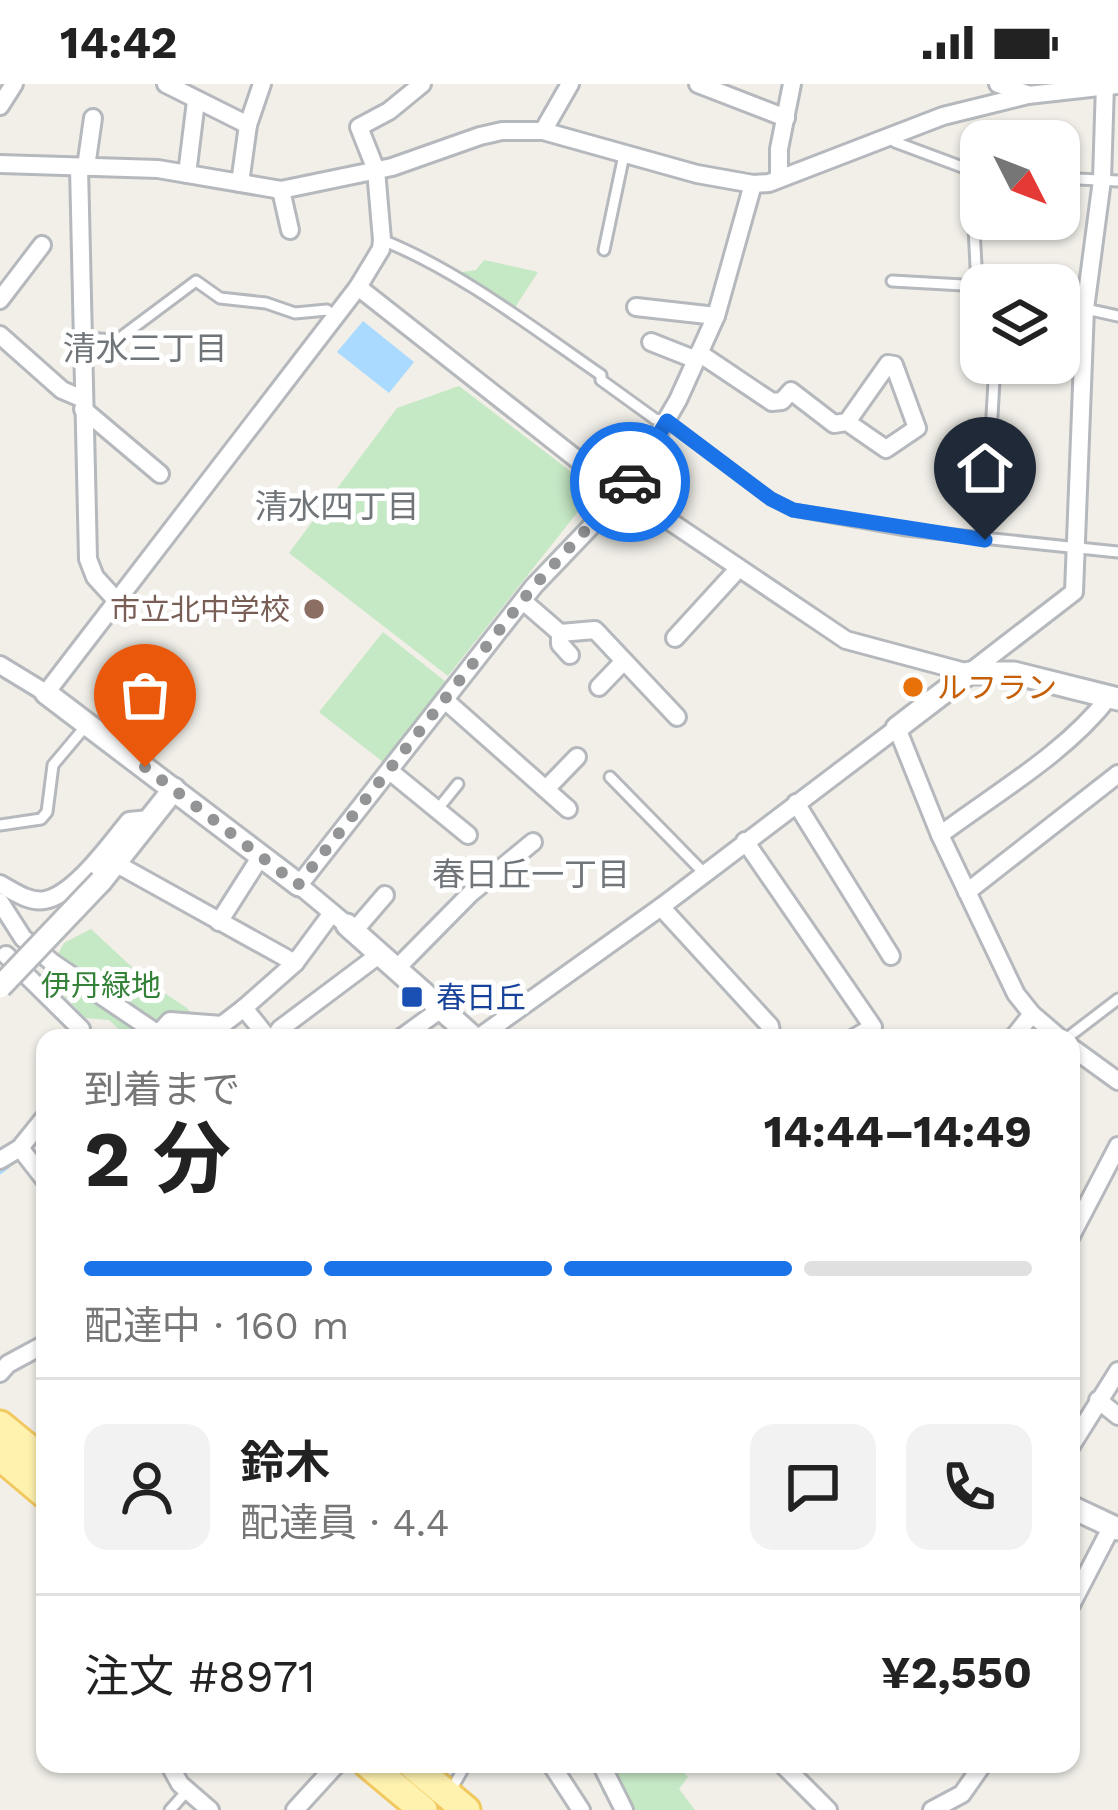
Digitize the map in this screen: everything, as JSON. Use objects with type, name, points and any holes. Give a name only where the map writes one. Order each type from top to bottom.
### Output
[{"type":"main road","points":[[0,1425],[36,1455]]},
{"type":"main road","points":[[0,1456],[36,1486]]},
{"type":"main road","points":[[379,1773],[422,1810]]},
{"type":"main road","points":[[422,1773],[457,1802]]},
{"type":"street","points":[[166,84],[248,124]]},
{"type":"street","points":[[240,183],[248,124],[262,84]]},
{"type":"street","points":[[46,693],[358,287],[382,240],[376,170],[358,127],[422,84]]},
{"type":"street","points":[[543,131],[570,84]]},
{"type":"street","points":[[698,84],[786,118]]},
{"type":"street","points":[[779,178],[779,149],[793,84]]},
{"type":"street","points":[[998,84],[1028,95]]},
{"type":"street","points":[[0,106],[11,85]]},
{"type":"street","points":[[0,164],[187,174],[280,190],[376,170],[502,131],[543,131],[753,184],[943,116],[1028,95],[1108,85],[1110,181],[1085,309],[1074,592],[661,907],[489,1029]]},
{"type":"street","points":[[187,174],[196,101]]},
{"type":"street","points":[[93,118],[82,167],[88,560],[103,589],[116,600]]},
{"type":"street","points":[[298,885],[523,601],[597,515],[625,491],[667,421],[716,316],[753,184]]},
{"type":"street","points":[[280,190],[290,230]]},
{"type":"street","points":[[0,300],[42,245]]},
{"type":"street","points":[[358,287],[607,483],[846,640],[969,673],[1014,673],[1114,698]]},
{"type":"street","points":[[636,308],[716,316]]},
{"type":"street","points":[[0,334],[160,475]]},
{"type":"street","points":[[651,342],[696,356],[772,402],[782,401],[791,391],[834,424],[847,422],[886,449],[917,428],[894,365],[888,364],[847,422]]},
{"type":"street","points":[[675,638],[739,568]]},
{"type":"street","points":[[523,601],[560,633],[596,630],[677,717]]},
{"type":"street","points":[[560,633],[560,644],[570,655]]},
{"type":"street","points":[[599,686],[624,662]]},
{"type":"street","points":[[0,664],[88,723],[298,885],[465,1029]]},
{"type":"street","points":[[940,835],[1068,739],[1114,698]]},
{"type":"street","points":[[446,701],[568,809]]},
{"type":"street","points":[[897,728],[940,835],[1016,994],[1032,1015],[1051,1029]]},
{"type":"street","points":[[546,789],[577,757]]},
{"type":"street","points":[[391,772],[468,835]]},
{"type":"street","points":[[967,892],[1118,774]]},
{"type":"street","points":[[0,987],[108,872],[174,789]]},
{"type":"street","points":[[796,803],[891,956]]},
{"type":"street","points":[[0,884],[32,900],[49,900],[91,867],[129,820],[149,819]]},
{"type":"street","points":[[280,1029],[388,962],[533,842]]},
{"type":"street","points":[[746,842],[873,1027],[870,1029]]},
{"type":"street","points":[[219,922],[261,856]]},
{"type":"street","points":[[108,872],[219,922],[295,963]]},
{"type":"street","points":[[165,1029],[170,1021],[222,1024],[385,895]]},
{"type":"street","points":[[0,902],[23,938],[151,1029]]},
{"type":"street","points":[[661,907],[771,1029]]},
{"type":"street","points":[[2,954],[81,1029]]},
{"type":"street","points":[[244,1008],[263,1029]]},
{"type":"street","points":[[413,1029],[441,1009]]},
{"type":"street","points":[[1020,1029],[1032,1015]]},
{"type":"street","points":[[1080,1054],[1118,1081]]},
{"type":"street","points":[[0,1160],[20,1148],[36,1128]]},
{"type":"street","points":[[1080,1222],[1112,1170],[1118,1146]]},
{"type":"street","points":[[20,1148],[36,1168]]},
{"type":"street","points":[[0,1373],[36,1349]]},
{"type":"street","points":[[1080,1431],[1118,1371]]},
{"type":"street","points":[[1098,1400],[1118,1416]]},
{"type":"street","points":[[1080,1511],[1115,1528],[1080,1589]]},
{"type":"street","points":[[175,1773],[209,1810]]},
{"type":"street","points":[[295,1810],[329,1773]]},
{"type":"street","points":[[557,1773],[580,1810]]},
{"type":"street","points":[[606,1773],[624,1810]]},
{"type":"street","points":[[791,1773],[828,1810]]},
{"type":"street","points":[[932,1810],[957,1797],[976,1773]]},
{"type":"street","points":[[957,1797],[974,1810]]},
{"type":"lane","points":[[889,136],[960,166]]},
{"type":"lane","points":[[604,250],[625,153]]},
{"type":"lane","points":[[1080,179],[1110,181]]},
{"type":"lane","points":[[382,240],[419,255],[793,510],[985,540],[1118,552]]},
{"type":"lane","points":[[82,338],[117,340],[196,281],[220,298],[266,303],[295,313],[328,310],[336,316]]},
{"type":"lane","points":[[892,281],[960,285]]},
{"type":"lane","points":[[1080,308],[1118,316]]},
{"type":"lane","points":[[985,540],[994,384]]},
{"type":"lane","points":[[0,825],[41,819],[47,812],[52,765],[88,723]]},
{"type":"lane","points":[[610,777],[704,873]]},
{"type":"lane","points":[[437,810],[458,784]]},
{"type":"lane","points":[[1076,1029],[1118,999]]},
{"type":"lane","points":[[170,1810],[188,1791]]},
{"type":"green space","points":[[484,260],[538,272],[512,312],[458,276],[476,270]]},
{"type":"green space","points":[[459,386],[595,490],[448,676],[289,553],[397,408]]},
{"type":"green space","points":[[383,632],[446,682],[383,762],[319,712]]},
{"type":"green space","name":"伊丹緑地","points":[[91,929],[149,983],[187,1008],[204,1029],[118,1029],[109,1020],[85,1018],[46,976],[64,943]]},
{"type":"green space","points":[[597,1773],[684,1773],[688,1777],[679,1789],[695,1810],[614,1810]]},
{"type":"water","points":[[363,321],[414,362],[389,393],[337,352]]},
{"type":"waterway","points":[[0,1171],[7,1166]]},
{"type":"way so far","points":[[145,767],[298,885],[534,586],[630,482]]},
{"type":"place","name":"市立北中学校","points":[[314,609]]},
{"type":"place","name":"ルフラン","points":[[913,687]]},
{"type":"place","name":"春日丘","points":[[412,997]]},
{"type":"district","name":"清水三丁目","points":[[145,348]]},
{"type":"district","name":"清水四丁目","points":[[337,506]]},
{"type":"district","name":"春日丘一丁目","points":[[531,874]]},
{"type":"route","points":[[630,482],[667,421],[771,499],[793,510],[985,540]]}]
